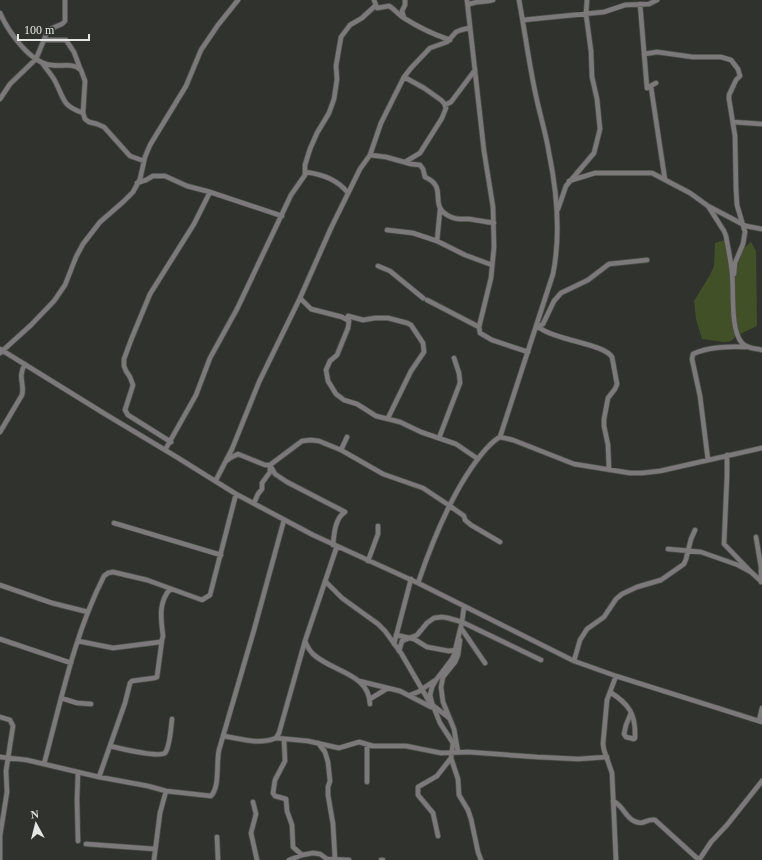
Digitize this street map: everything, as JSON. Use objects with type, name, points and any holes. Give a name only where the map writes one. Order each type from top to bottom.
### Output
[{"type":"street","points":[[0,99],[10,84],[36,59],[48,30],[62,24],[65,21],[65,0]]},
{"type":"street","points":[[238,0],[201,50],[186,86],[153,140],[144,162],[140,179],[128,198],[100,222],[83,244],[62,289],[54,301],[1,351],[25,364],[254,504],[335,546],[411,579],[574,661],[616,676],[760,721],[762,708]]},
{"type":"street","points":[[374,0],[375,6]]},
{"type":"street","points":[[404,18],[402,11],[405,5],[405,0]]},
{"type":"street","points":[[493,0],[486,2],[474,0],[467,3],[494,223],[494,247],[491,278],[479,327],[480,332],[492,340],[528,352]]},
{"type":"street","points":[[418,583],[428,554],[450,506],[478,459],[495,440],[500,437],[537,326],[555,264],[557,212],[555,190],[519,0]]},
{"type":"street","points":[[557,212],[569,181],[580,167],[592,157],[600,129],[597,99],[592,77],[591,51],[586,14],[588,0]]},
{"type":"street","points":[[523,20],[608,11],[634,2],[649,4],[657,0]]},
{"type":"street","points":[[640,4],[648,88],[651,87]]},
{"type":"street","points":[[375,6],[378,8],[387,5],[392,7],[404,18],[431,34],[450,40]]},
{"type":"street","points":[[165,450],[171,442],[196,395],[210,358],[236,309],[291,195],[305,172],[305,165],[310,149],[329,113],[334,98],[337,80],[336,66],[341,37],[350,25],[362,18],[375,6]]},
{"type":"street","points":[[0,13],[14,38],[43,64],[56,81],[65,102],[70,108],[83,113]]},
{"type":"street","points":[[216,480],[232,449],[259,382],[300,298],[348,193],[360,169],[370,155],[378,127],[404,77],[430,48],[450,40],[456,32],[469,28]]},
{"type":"street","points":[[44,40],[66,40],[74,52],[80,69],[84,74],[85,82],[83,113],[86,121],[104,127],[130,156],[144,162]]},
{"type":"street","points":[[644,54],[657,52],[686,56],[721,57],[731,60],[738,69],[740,76],[736,80],[729,95],[729,105],[734,122],[737,205],[745,232],[745,238],[735,263],[735,270],[732,276]]},
{"type":"street","points":[[43,64],[69,65],[80,69]]},
{"type":"street","points":[[445,105],[451,102],[475,70]]},
{"type":"street","points":[[404,77],[424,88],[441,100],[445,105],[445,114],[420,153],[405,162]]},
{"type":"street","points":[[651,87],[656,83]]},
{"type":"street","points":[[651,87],[665,180]]},
{"type":"street","points":[[734,122],[762,124]]},
{"type":"street","points":[[370,155],[420,165],[423,169],[425,177],[435,183],[438,192],[438,204],[440,210],[437,241]]},
{"type":"street","points":[[305,172],[317,174],[337,182],[348,193]]},
{"type":"street","points":[[569,181],[595,173],[652,172],[743,225],[762,229]]},
{"type":"street","points":[[137,183],[153,176],[162,176],[174,179],[187,186],[210,192],[282,216]]},
{"type":"street","points":[[171,442],[128,415],[124,410],[133,385],[126,371],[124,359],[130,340],[150,294],[194,224],[210,192]]},
{"type":"street","points":[[708,206],[725,233],[732,276],[732,301],[735,324],[739,338],[746,347]]},
{"type":"street","points":[[440,210],[453,218],[494,223]]},
{"type":"street","points":[[387,230],[413,233],[437,241],[465,255],[492,265]]},
{"type":"street","points":[[537,326],[543,324],[554,301],[561,293],[588,280],[609,264],[647,260]]},
{"type":"street","points":[[378,266],[390,271],[425,299],[479,327]]},
{"type":"street","points":[[300,298],[311,309],[342,317],[349,321],[348,328],[337,355],[330,361],[326,370],[328,381],[336,394],[344,400],[356,404],[378,417],[388,418],[400,422],[421,432],[456,444],[478,459]]},
{"type":"street","points":[[348,316],[363,320],[384,317],[407,322],[423,343],[424,352],[410,371],[388,418]]},
{"type":"street","points":[[537,326],[543,331],[556,336],[604,350],[612,357],[616,387],[608,397],[604,419],[608,445],[609,470]]},
{"type":"street","points":[[708,460],[700,396],[692,359],[693,354],[706,350],[733,346],[762,350]]},
{"type":"street","points":[[439,438],[460,383],[459,373],[454,358]]},
{"type":"street","points":[[0,432],[22,395],[23,389],[20,376],[25,364]]},
{"type":"street","points":[[341,450],[347,436]]},
{"type":"street","points":[[500,437],[513,440],[574,464],[609,470],[642,473],[678,467],[762,448]]},
{"type":"street","points":[[222,468],[230,458],[238,454],[264,465],[270,465],[302,441],[319,441],[341,450],[383,474],[423,488],[464,516],[471,525],[500,542]]},
{"type":"street","points":[[727,455],[724,544],[762,582]]},
{"type":"street","points":[[254,504],[258,494],[261,491],[262,483],[270,472],[270,465]]},
{"type":"street","points":[[270,465],[275,474],[287,482],[345,512],[342,514],[335,528],[335,546],[305,641],[279,733],[276,738]]},
{"type":"street","points":[[44,764],[71,663],[88,612],[104,576],[110,572],[147,580],[202,600],[206,598],[210,594],[236,494]]},
{"type":"street","points":[[0,757],[27,760],[166,791],[211,796],[214,793],[216,784],[217,757],[284,520]]},
{"type":"street","points":[[114,523],[221,555]]},
{"type":"street","points":[[368,560],[378,534],[378,526]]},
{"type":"street","points":[[574,661],[580,640],[587,629],[604,617],[616,599],[622,594],[637,587],[661,580],[684,564],[695,530]]},
{"type":"street","points":[[756,537],[762,582]]},
{"type":"street","points":[[668,549],[701,552],[738,565],[752,572]]},
{"type":"street","points":[[394,644],[411,579]]},
{"type":"street","points":[[325,581],[342,598],[378,624],[399,651],[421,690],[433,707]]},
{"type":"street","points":[[0,585],[52,603],[88,612]]},
{"type":"street","points":[[99,777],[131,682],[154,678],[157,676],[162,640],[162,607],[165,595],[170,589]]},
{"type":"street","points":[[438,836],[433,813],[418,795],[418,787],[437,776],[451,758],[453,744],[452,739],[440,723],[430,698],[436,680],[452,659],[462,622],[464,607]]},
{"type":"street","points":[[399,651],[402,641],[417,635],[427,623],[434,618],[442,617],[462,622],[541,660]]},
{"type":"street","points":[[460,630],[485,663]]},
{"type":"street","points":[[458,752],[455,734],[443,702],[441,681],[455,662],[458,654],[460,630]]},
{"type":"street","points":[[396,635],[411,638],[427,647],[449,651],[455,650]]},
{"type":"street","points":[[0,639],[71,663]]},
{"type":"street","points":[[78,642],[113,648],[157,643],[162,640]]},
{"type":"street","points":[[305,641],[314,656],[325,663],[358,680],[410,695],[433,707],[449,718]]},
{"type":"street","points":[[616,676],[607,700],[603,744],[612,773],[616,860]]},
{"type":"street","points":[[358,680],[368,692],[370,702],[388,688]]},
{"type":"street","points":[[410,695],[436,680]]},
{"type":"street","points":[[610,692],[626,703],[631,713],[636,730],[636,738],[634,739],[626,737],[624,734],[626,724],[631,713]]},
{"type":"street","points":[[61,698],[77,703],[91,704]]},
{"type":"street","points":[[0,717],[10,720],[13,723],[6,771],[7,792],[0,836],[0,860]]},
{"type":"street","points":[[110,746],[160,755],[167,749],[172,719]]},
{"type":"street","points":[[224,736],[254,741],[265,741],[276,738],[328,744],[339,748],[359,742],[373,746],[406,746],[437,752],[578,759],[607,757]]},
{"type":"street","points":[[284,739],[285,761],[275,780],[273,793],[275,796],[286,799],[287,801],[287,811],[292,825],[293,847],[302,855]]},
{"type":"street","points":[[318,743],[325,752],[328,762],[330,781],[328,795],[335,859]]},
{"type":"street","points":[[367,782],[368,745]]},
{"type":"street","points":[[451,758],[458,778],[459,795],[468,810],[481,860]]},
{"type":"street","points":[[78,772],[78,841]]},
{"type":"street","points":[[613,801],[618,804],[628,817],[635,822],[644,823],[651,819],[658,822],[699,860],[711,842],[727,825],[762,781]]},
{"type":"street","points":[[154,860],[160,813],[166,791]]},
{"type":"street","points":[[253,802],[256,814],[251,833],[257,860]]},
{"type":"street","points":[[217,837],[218,860]]},
{"type":"street","points":[[86,844],[155,849]]},
{"type":"street","points":[[288,860],[313,853],[320,854],[327,859],[349,860]]},
{"type":"green space","points":[[728,239],[735,273],[743,249],[751,242],[756,251],[757,326],[736,336],[731,341],[724,342],[702,339],[696,319],[694,301],[714,266],[715,243]]}]
